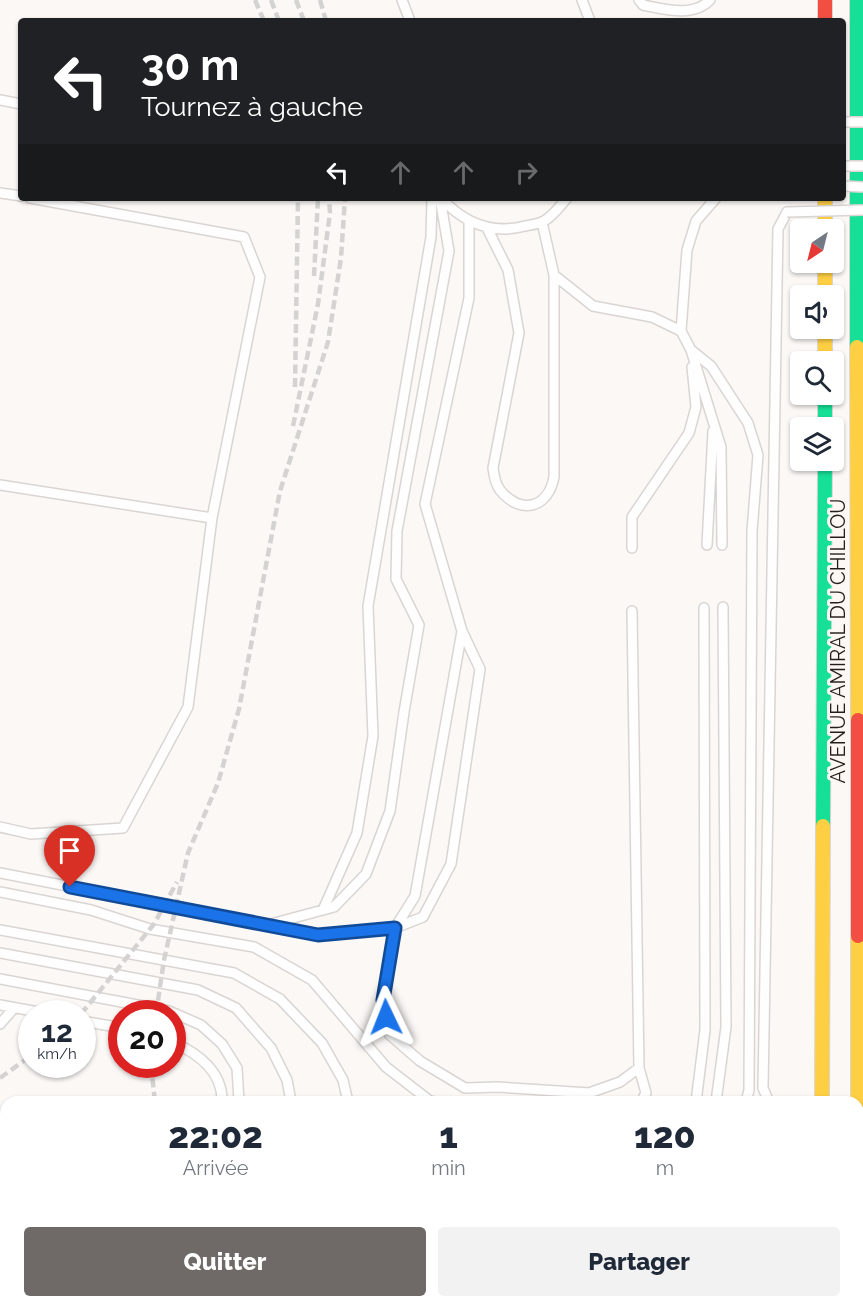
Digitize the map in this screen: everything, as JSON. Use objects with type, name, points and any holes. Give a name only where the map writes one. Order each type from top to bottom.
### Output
[{"type":"street","points":[[825,0],[825,18]]},
{"type":"street","name":"AVENUE AMIRAL DU CHILLOU","points":[[857,0],[858,1096]]},
{"type":"street","points":[[825,201],[825,219]]},
{"type":"street","name":"AVENUE AMIRAL DU CHILLOU","points":[[822,1096],[825,471]]},
{"type":"lane","points":[[402,0],[409,18]]},
{"type":"lane","points":[[582,0],[589,18]]},
{"type":"lane","points":[[639,0],[643,5],[680,12],[705,6],[710,0]]},
{"type":"lane","points":[[0,100],[18,103]]},
{"type":"lane","points":[[846,122],[863,122]]},
{"type":"lane","points":[[846,166],[863,166]]},
{"type":"lane","points":[[846,186],[863,187]]},
{"type":"lane","points":[[0,193],[18,196]]},
{"type":"lane","points":[[0,827],[31,834],[123,828],[188,707],[212,518],[260,277],[244,237],[46,201]]},
{"type":"lane","points":[[323,910],[357,833],[372,736],[368,606],[431,237],[432,201]]},
{"type":"lane","points":[[267,925],[334,907],[366,874],[390,811],[419,625],[396,579],[397,531],[449,251],[441,201]]},
{"type":"lane","points":[[443,201],[469,222],[487,228],[510,230],[542,222],[564,201]]},
{"type":"lane","points":[[713,201],[696,221],[687,250],[681,331],[691,350],[721,447],[722,545]]},
{"type":"lane","points":[[766,1096],[763,1088],[778,229],[787,212],[863,210]]},
{"type":"lane","points":[[0,873],[318,935],[395,928],[423,917],[451,864],[480,669],[462,631],[424,504],[469,298],[469,222]]},
{"type":"lane","points":[[487,228],[508,270],[519,333],[493,468],[498,488],[509,499],[527,507],[540,503],[552,487],[554,477],[554,275],[542,222]]},
{"type":"lane","points":[[554,275],[593,306],[652,317],[681,331]]},
{"type":"lane","points":[[632,548],[632,517],[689,433],[696,407],[691,350]]},
{"type":"lane","points":[[691,350],[711,366],[748,423],[758,455],[752,531],[748,1096]]},
{"type":"lane","points":[[706,545],[714,424]]},
{"type":"lane","points":[[0,485],[212,518]]},
{"type":"lane","points":[[717,1096],[726,1027],[723,607]]},
{"type":"lane","points":[[697,1096],[705,1030],[704,608]]},
{"type":"lane","points":[[632,611],[639,1068],[646,1093],[644,1096]]},
{"type":"lane","points":[[462,631],[415,896],[395,928],[383,1000],[389,1034],[420,1061],[465,1088],[498,1087],[590,1093],[620,1082],[639,1068]]},
{"type":"lane","points":[[0,892],[91,910],[150,929],[254,947],[312,980],[386,1067],[424,1096]]},
{"type":"lane","points":[[0,930],[234,973],[280,999],[322,1042],[343,1080],[347,1096]]},
{"type":"lane","points":[[0,953],[198,990],[236,1008],[271,1048],[287,1080],[290,1096]]},
{"type":"lane","points":[[0,979],[169,1011],[201,1025],[222,1044],[237,1068],[239,1096]]},
{"type":"lane","points":[[0,1005],[18,1009]]},
{"type":"lane","points":[[0,1024],[14,1008]]},
{"type":"lane","points":[[186,1048],[192,1050],[215,1073],[221,1096]]},
{"type":"railway","points":[[255,0],[263,18]]},
{"type":"railway","points":[[271,0],[278,18]]},
{"type":"railway","points":[[296,0],[303,18]]},
{"type":"railway","points":[[320,0],[325,18]]},
{"type":"railway","points":[[295,387],[298,201]]},
{"type":"railway","points":[[314,276],[318,201]]},
{"type":"railway","points":[[293,426],[318,304],[330,213],[329,201]]},
{"type":"railway","points":[[158,1000],[164,960],[188,853],[218,783],[239,709],[280,491],[328,342],[341,258],[345,201]]},
{"type":"railway","points":[[92,1000],[154,924],[177,882]]},
{"type":"railway","points":[[0,1078],[18,1065]]},
{"type":"railway","points":[[152,1078],[154,1096]]},
{"type":"traffic: fast","points":[[857,0],[857,347]]},
{"type":"traffic: fast","points":[[825,405],[825,417]]},
{"type":"traffic: fast","points":[[823,826],[825,471]]},
{"type":"traffic: slow","points":[[825,201],[825,219]]},
{"type":"traffic: slow","points":[[825,273],[825,285]]},
{"type":"traffic: slow","points":[[825,339],[825,351]]},
{"type":"traffic: slow","points":[[857,347],[858,720]]},
{"type":"traffic: slow","points":[[822,1096],[823,826]]},
{"type":"traffic: slow","points":[[858,936],[858,1096]]},
{"type":"traffic: jam","points":[[825,0],[825,18]]},
{"type":"traffic: jam","points":[[858,720],[858,936]]},
{"type":"route","points":[[70,887],[318,935],[395,928],[383,1000],[386,1017]]}]
